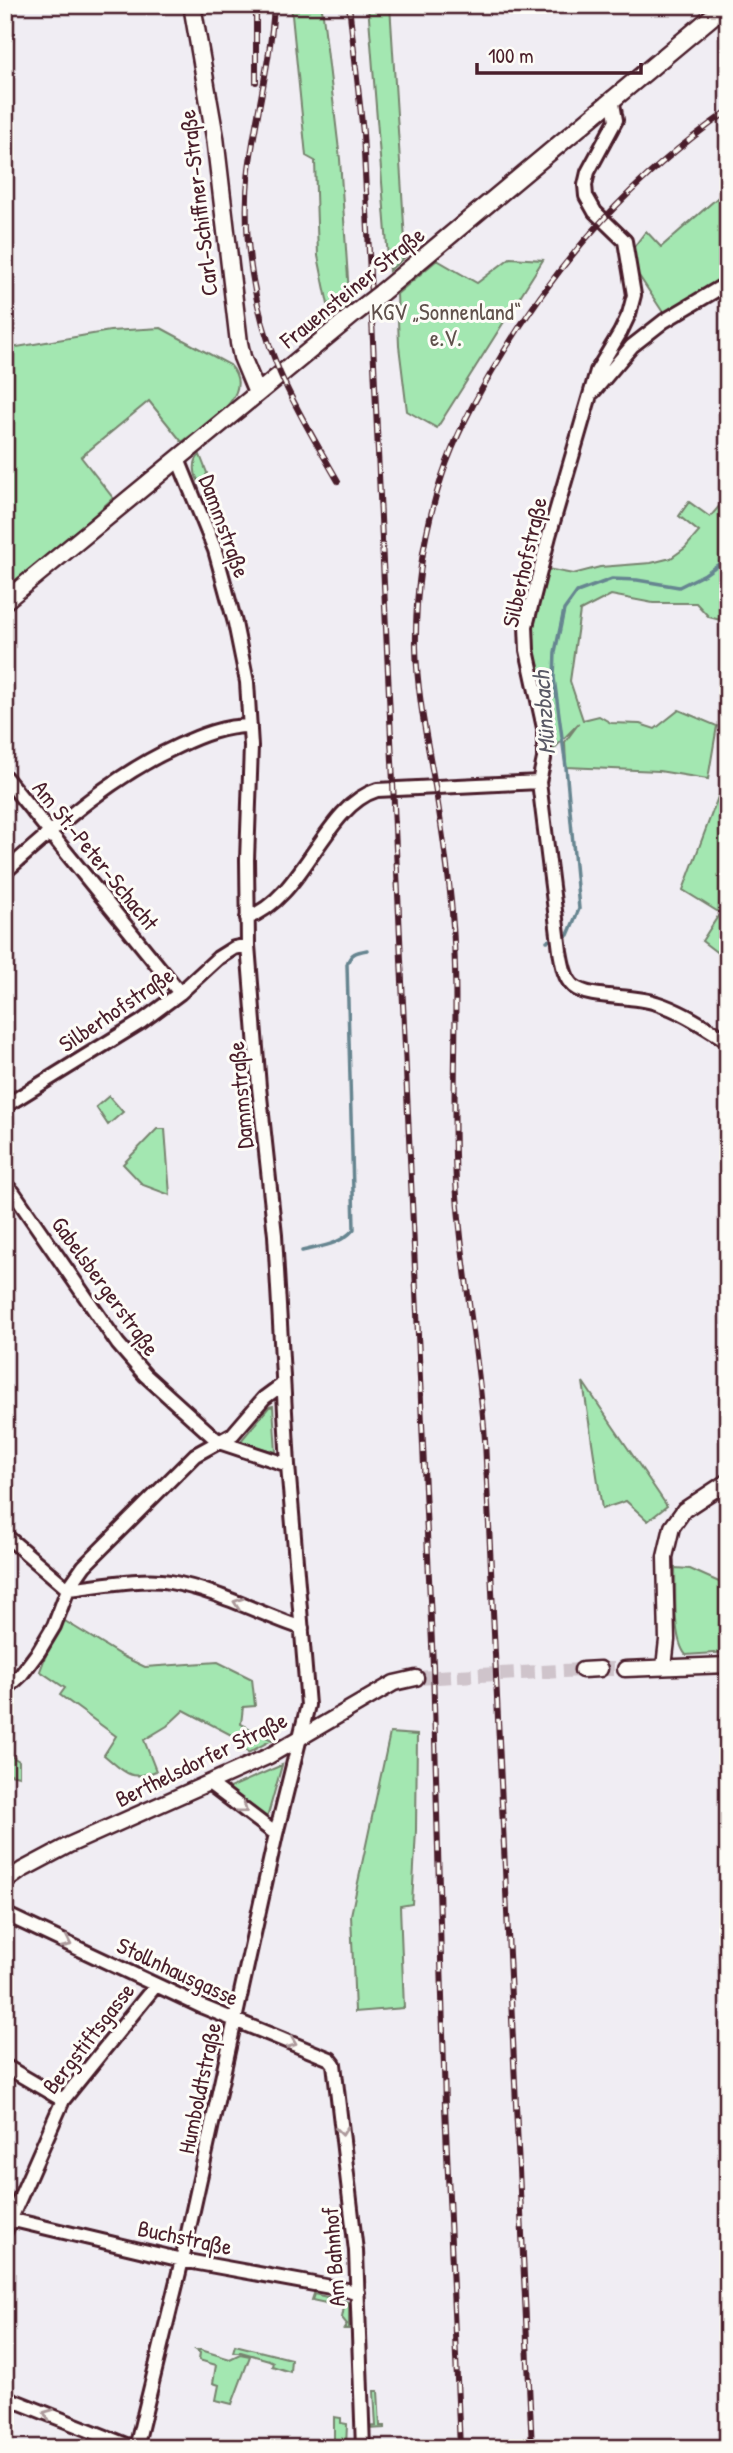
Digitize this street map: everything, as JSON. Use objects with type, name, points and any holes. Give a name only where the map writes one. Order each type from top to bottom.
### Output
[{"type":"main road","name":"Carl-Schiffner-Straße","points":[[192,5],[215,137],[239,343],[257,393]]},
{"type":"main road","name":"Frauensteiner Straße","points":[[5,601],[411,269],[726,5]]},
{"type":"street","name":"Silberhofstraße","points":[[612,98],[616,120],[588,172],[586,196],[595,212],[625,241],[634,295],[620,333],[597,371],[526,626],[527,650],[544,728],[544,758],[539,782],[560,951],[570,984],[585,994],[631,997],[656,1003],[695,1021],[728,1041]]},
{"type":"street","name":"Silberhofstraße","points":[[591,395],[632,346],[664,321],[728,283]]},
{"type":"street","name":"Dammstraße","points":[[178,459],[215,551],[236,623],[247,682],[250,726],[248,945],[259,1087],[275,1235],[288,1465],[308,1706],[302,1737]]},
{"type":"street","points":[[5,872],[80,806],[147,760],[197,737],[231,726],[250,726]]},
{"type":"street","name":"Am St.-Peter-Schacht","points":[[5,777],[180,993]]},
{"type":"street","points":[[247,918],[258,914],[276,901],[340,818],[365,794],[377,790],[539,782]]},
{"type":"street","name":"Silberhofstraße","points":[[5,1107],[141,1023],[180,993],[218,958],[234,948],[248,945]]},
{"type":"street","name":"Gabelsbergerstraße","points":[[5,1185],[13,1192],[118,1344],[145,1375],[219,1442],[288,1465]]},
{"type":"street","points":[[5,1690],[21,1675],[39,1651],[54,1626],[68,1589],[84,1566],[195,1455],[233,1434],[264,1398],[283,1384]]},
{"type":"street","points":[[664,1667],[667,1640],[665,1557],[672,1527],[684,1510],[728,1481]]},
{"type":"street","points":[[5,1535],[68,1589],[170,1582],[234,1601],[302,1628]]},
{"type":"street","points":[[625,1669],[728,1665]]},
{"type":"street","points":[[582,1670],[600,1669]]},
{"type":"street","name":"Berthelsdorfer Straße","points":[[5,1882],[69,1845],[269,1756],[394,1683],[416,1678]]},
{"type":"street","name":"Humboldtstraße","points":[[135,2448],[182,2260],[276,1834],[302,1737]]},
{"type":"street","points":[[209,1783],[276,1834]]},
{"type":"street","name":"Stollnhausgasse","points":[[5,1914],[235,2021],[330,2059],[334,2064]]},
{"type":"street","name":"Bergstiftsgasse","points":[[7,2223],[63,2100],[156,1985]]},
{"type":"street","name":"Am Bahnhof","points":[[334,2064],[356,2251],[363,2448]]},
{"type":"street","points":[[5,2066],[63,2100]]},
{"type":"street","name":"Buchstraße","points":[[7,2223],[182,2260],[358,2292]]},
{"type":"street","points":[[5,2397],[135,2448]]},
{"type":"green space","points":[[291,5],[321,5],[323,15],[340,159],[350,309],[332,324],[318,256],[315,161],[306,156]]},
{"type":"green space","points":[[368,5],[390,5],[406,256],[389,271]]},
{"type":"green space","points":[[728,192],[728,277],[664,314],[630,262],[634,247],[646,231],[661,247],[723,193]]},
{"type":"green space","name":"KGV „Sonnenland“ e.V.","points":[[510,258],[543,260],[437,428],[407,411],[399,346],[397,294],[437,260],[477,283]]},
{"type":"green space","points":[[161,328],[230,365],[237,377],[233,399],[214,418],[182,442],[149,401],[81,457],[113,498],[5,597],[5,349],[110,331]]},
{"type":"green space","points":[[200,455],[207,473],[203,483],[200,483],[195,473],[196,461]]},
{"type":"green space","points":[[728,496],[728,622],[709,617],[696,603],[653,603],[611,595],[580,611],[570,681],[583,720],[599,716],[611,723],[640,724],[655,729],[679,710],[717,726],[708,779],[659,771],[566,767],[565,742],[579,723],[544,759],[527,651],[542,568],[573,574],[600,567],[651,563],[671,558],[685,548],[699,532],[679,516],[689,502],[710,517]]},
{"type":"green space","points":[[718,797],[728,805],[728,961],[702,941],[720,913],[683,890]]},
{"type":"green space","points":[[109,1096],[123,1112],[108,1125],[96,1107]]},
{"type":"green space","points":[[157,1129],[165,1129],[170,1195],[143,1185],[123,1164]]},
{"type":"green space","points":[[583,1382],[667,1506],[648,1521],[626,1501],[602,1509]]},
{"type":"green space","points":[[273,1406],[276,1452],[240,1442],[269,1407]]},
{"type":"green space","points":[[675,1568],[690,1569],[728,1586],[728,1652],[686,1655],[677,1626]]},
{"type":"green space","points":[[60,1618],[145,1667],[218,1662],[252,1679],[255,1706],[243,1707],[241,1724],[272,1740],[248,1753],[239,1739],[184,1710],[167,1726],[144,1740],[156,1771],[140,1776],[128,1774],[104,1755],[116,1736],[60,1695],[65,1688],[40,1671]]},
{"type":"green space","points":[[390,1733],[417,1735],[412,1904],[400,1906],[404,2008],[355,2012],[351,1915]]},
{"type":"green space","points":[[8,1754],[19,1761],[19,1776],[5,1773],[5,1757]]},
{"type":"green space","points":[[282,1765],[267,1818],[227,1789]]},
{"type":"green space","points":[[314,2294],[349,2302],[349,2329],[344,2329],[347,2324],[342,2318],[344,2307],[312,2300]]},
{"type":"green space","points":[[235,2345],[291,2359],[290,2372],[272,2366],[273,2362],[269,2360],[233,2352]]},
{"type":"green space","points":[[196,2350],[230,2359],[240,2354],[250,2356],[232,2404],[216,2400],[219,2385],[213,2383],[216,2365],[199,2360],[200,2353]]},
{"type":"green space","points":[[374,2391],[378,2391],[380,2426],[385,2428],[367,2429],[376,2426]]},
{"type":"green space","points":[[334,2417],[341,2418],[341,2423],[347,2424],[346,2448],[334,2448]]},
{"type":"waterway","name":"Münzbach","points":[[547,941],[568,935],[579,909],[566,767],[554,678],[555,652],[564,610],[577,592],[612,579],[679,587],[719,564],[728,551]]},
{"type":"waterway","name":"Münzbach","points":[[302,1251],[337,1242],[354,1229],[347,964],[354,954],[367,950]]},
{"type":"tunnel","points":[[600,1669],[625,1669]]},
{"type":"tunnel","points":[[416,1678],[582,1670]]},
{"type":"railway","points":[[256,5],[256,82]]},
{"type":"railway","points":[[274,5],[270,46],[249,169],[248,247],[263,324],[280,373],[338,481]]},
{"type":"railway","points":[[349,5],[363,133],[368,231],[433,1666],[445,2106],[460,2448]]},
{"type":"railway","points":[[532,2448],[485,1440],[456,1181],[454,946],[451,899],[419,685],[417,604],[426,539],[442,476],[469,413],[503,353],[550,283],[603,220],[662,163],[728,111]]}]
